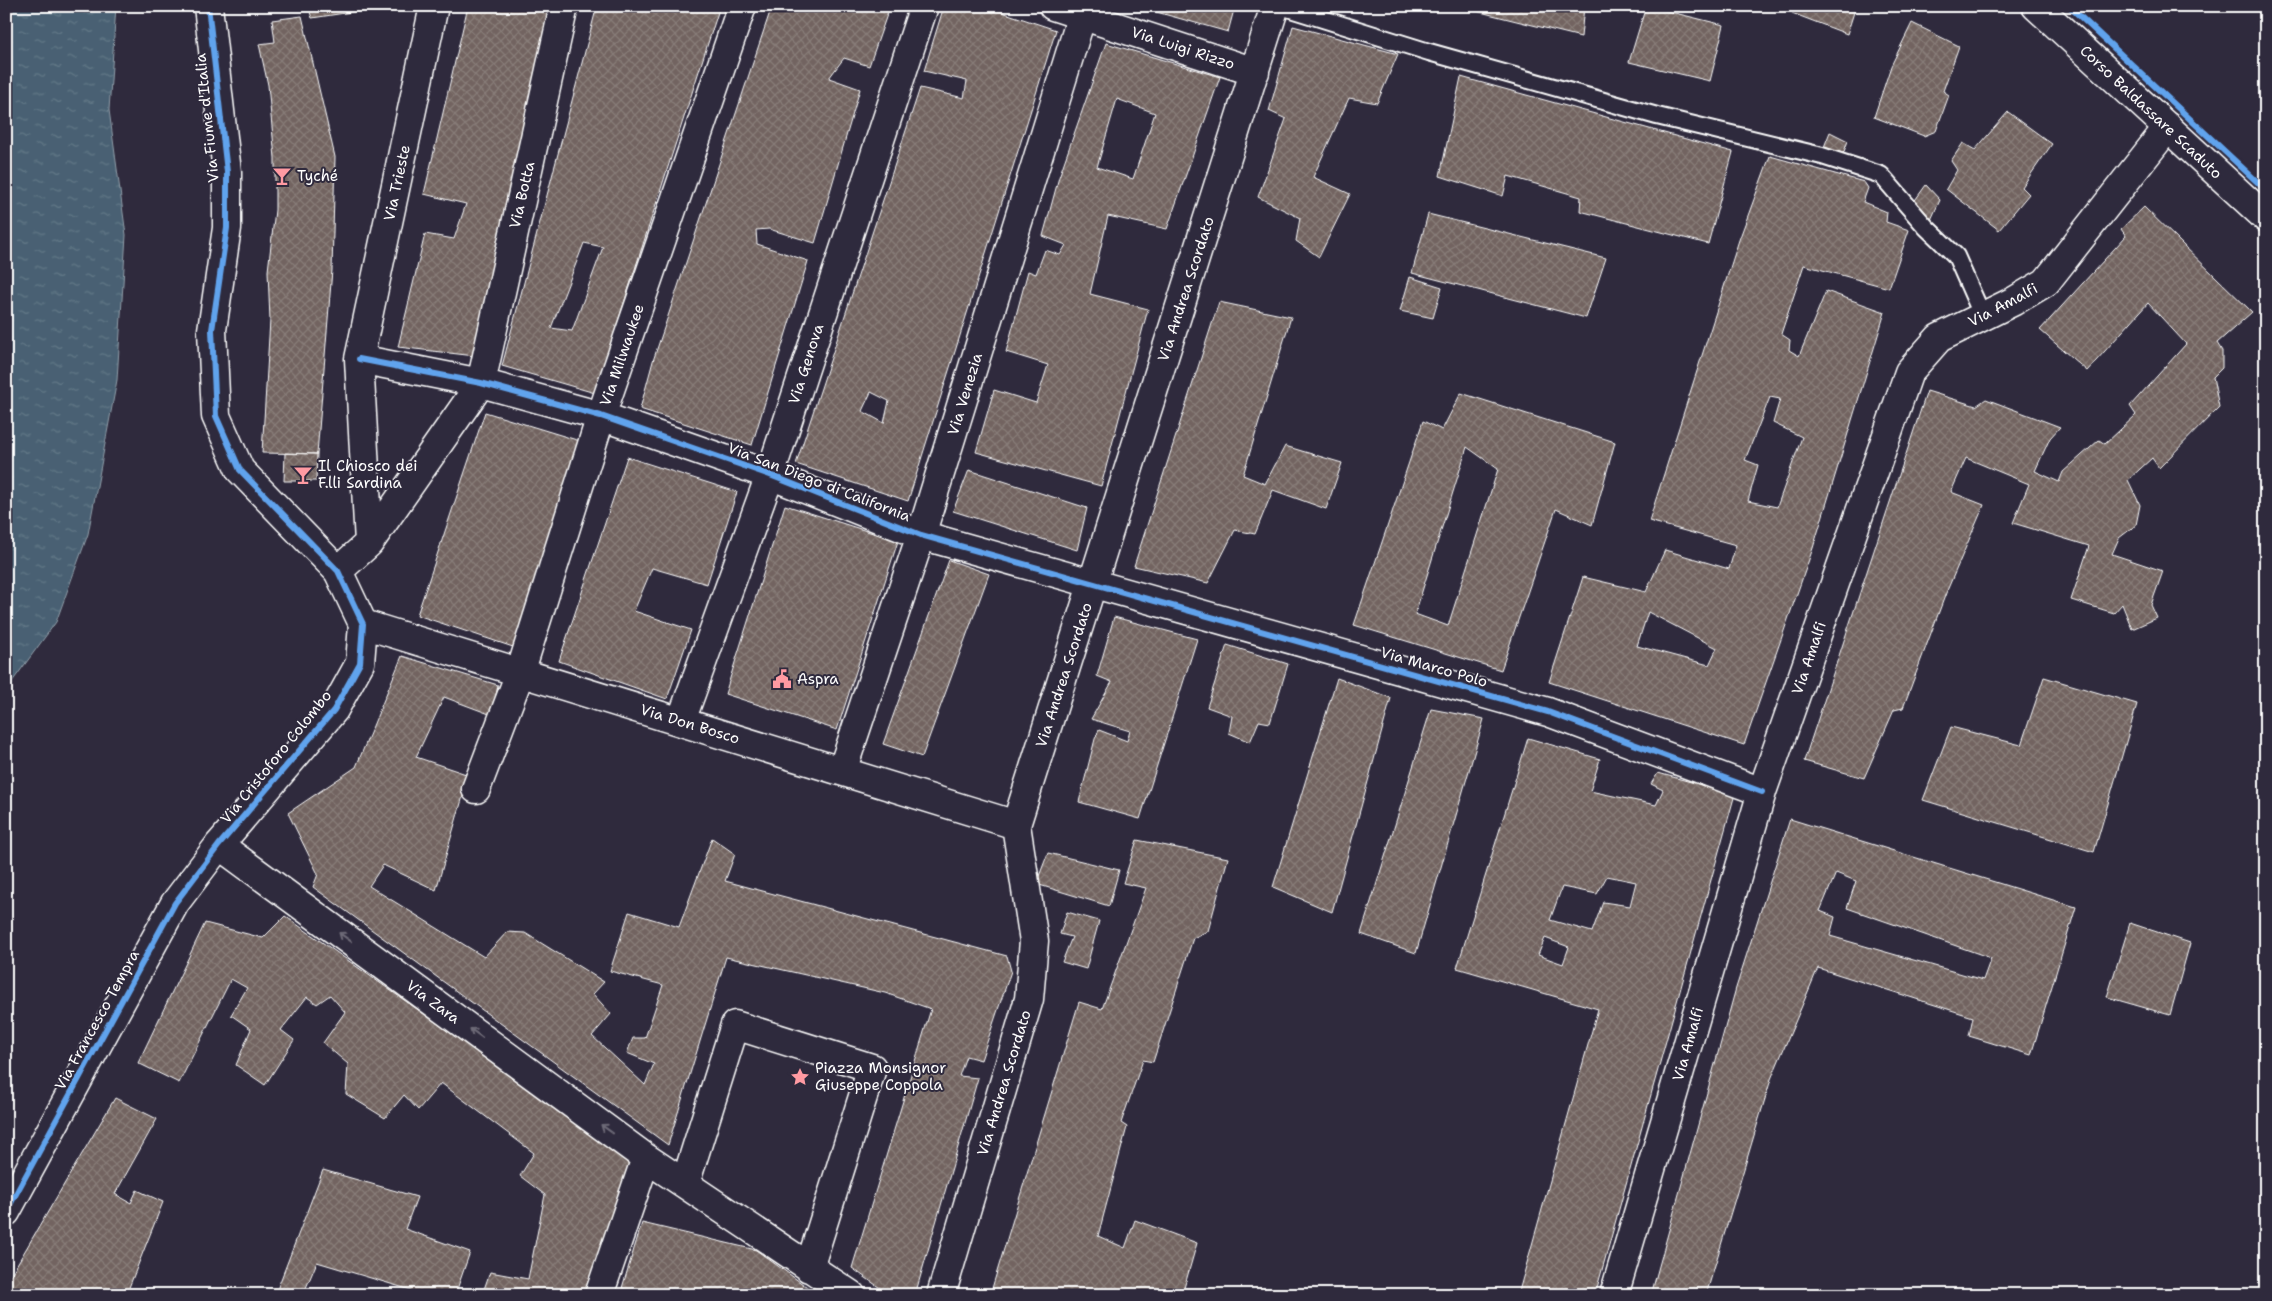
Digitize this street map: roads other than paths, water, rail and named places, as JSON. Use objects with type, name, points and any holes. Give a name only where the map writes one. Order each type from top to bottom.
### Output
[{"type":"street","name":"Via Fiume d'Italia","points":[[208,6],[228,172],[227,228],[212,330],[216,416],[240,470],[338,571]]},
{"type":"street","name":"Via Trieste","points":[[369,543],[360,359],[434,6]]},
{"type":"street","name":"Via Botta","points":[[480,383],[564,6]]},
{"type":"street","name":"Via Milwaukee","points":[[476,789],[520,672],[601,416],[742,6]]},
{"type":"street","name":"Via Genova","points":[[681,720],[770,475],[924,6]]},
{"type":"street","name":"Via Luigi Rizzo","points":[[1053,6],[1255,72]]},
{"type":"street","name":"Via Andrea Scordato","points":[[941,1295],[1029,999],[1034,940],[1016,825],[1275,6]]},
{"type":"street","name":"Corso Baldassare Scaduto","points":[[2036,6],[2266,218]]},
{"type":"street","name":"Via Venezia","points":[[842,771],[922,535],[1082,15]]},
{"type":"street","name":"Via Amalfi","points":[[1614,1295],[1762,792],[1909,372],[1939,338],[1983,317],[2046,282],[2168,127]]},
{"type":"street","name":"Via San Diego di California","points":[[360,359],[480,383],[601,416],[770,475],[922,535],[1093,584]]},
{"type":"street","points":[[338,571],[369,543],[480,383]]},
{"type":"street","name":"Via Cristoforo Colombo","points":[[219,845],[334,710],[360,663],[363,624],[338,571]]},
{"type":"street","name":"Via Marco Polo","points":[[1093,584],[1548,712],[1762,792]]},
{"type":"street","name":"Via Don Bosco","points":[[363,624],[681,720],[1016,825]]},
{"type":"street","name":"Via Zara","points":[[219,845],[646,1158],[848,1293]]},
{"type":"street","name":"Via Francesco Tempra","points":[[6,1212],[175,903],[219,845]]},
{"type":"street","points":[[685,1184],[735,1025],[872,1068],[809,1268]]},
{"type":"street","points":[[599,1295],[646,1158]]},
{"type":"lane","points":[[1281,6],[1438,55],[1657,116],[1822,156],[1881,175],[1926,227],[1956,256],[1983,317]]},
{"type":"water","points":[[6,6],[116,6],[109,110],[126,235],[117,380],[88,534],[56,622],[6,690]]},
{"type":"place","name":"Tyché","points":[[282,176]]},
{"type":"place","name":"Il Chiosco dei F.lli Sardina","points":[[303,475]]},
{"type":"place","name":"Aspra","points":[[782,679]]},
{"type":"place","name":"Piazza Monsignor Giuseppe Coppola","points":[[800,1077]]}]
